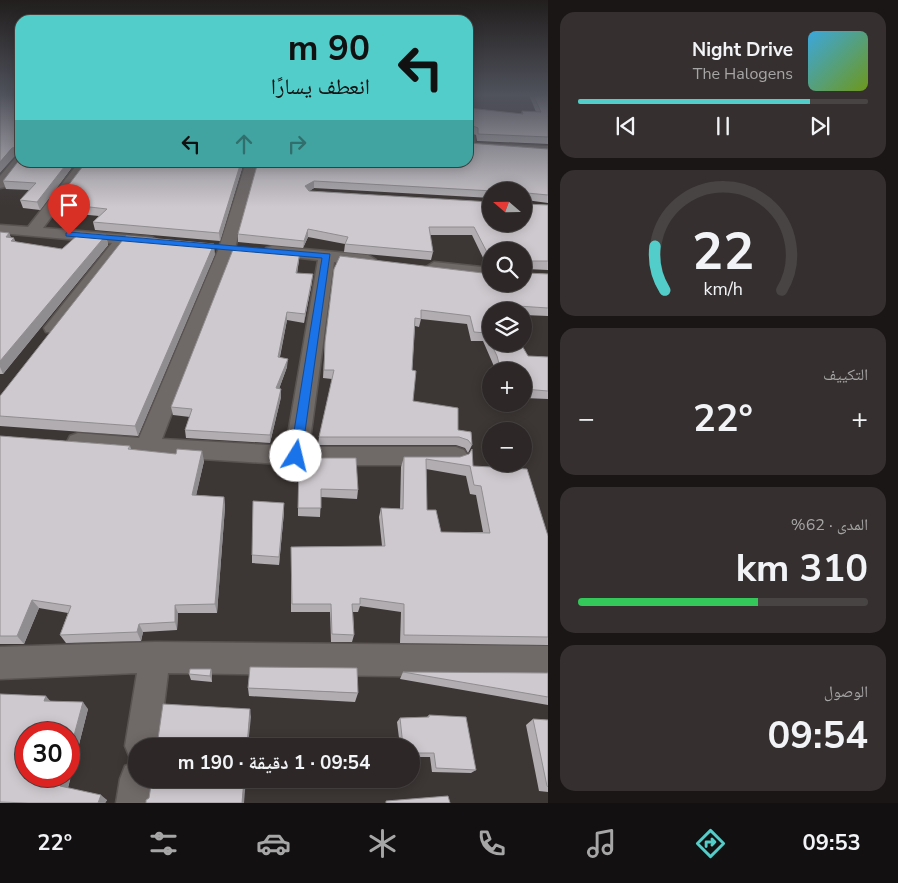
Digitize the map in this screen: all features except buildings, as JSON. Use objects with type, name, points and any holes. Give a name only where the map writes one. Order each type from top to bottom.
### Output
[{"type":"street","points":[[473,146],[548,150]]},
{"type":"street","points":[[0,184],[15,166]]},
{"type":"street","points":[[33,231],[82,167]]},
{"type":"street","points":[[147,447],[235,248],[251,167]]},
{"type":"street","points":[[0,228],[170,244]]},
{"type":"street","points":[[43,342],[122,240]]},
{"type":"street","points":[[235,248],[385,262]]},
{"type":"street","points":[[296,456],[327,256]]},
{"type":"street","points":[[414,265],[482,272]]},
{"type":"street","points":[[59,441],[296,456],[456,456]]},
{"type":"street","points":[[0,663],[155,657],[548,662]]},
{"type":"street","points":[[143,738],[155,657]]},
{"type":"street","points":[[134,803],[136,788]]},
{"type":"route","points":[[69,235],[327,256],[296,456]]}]
